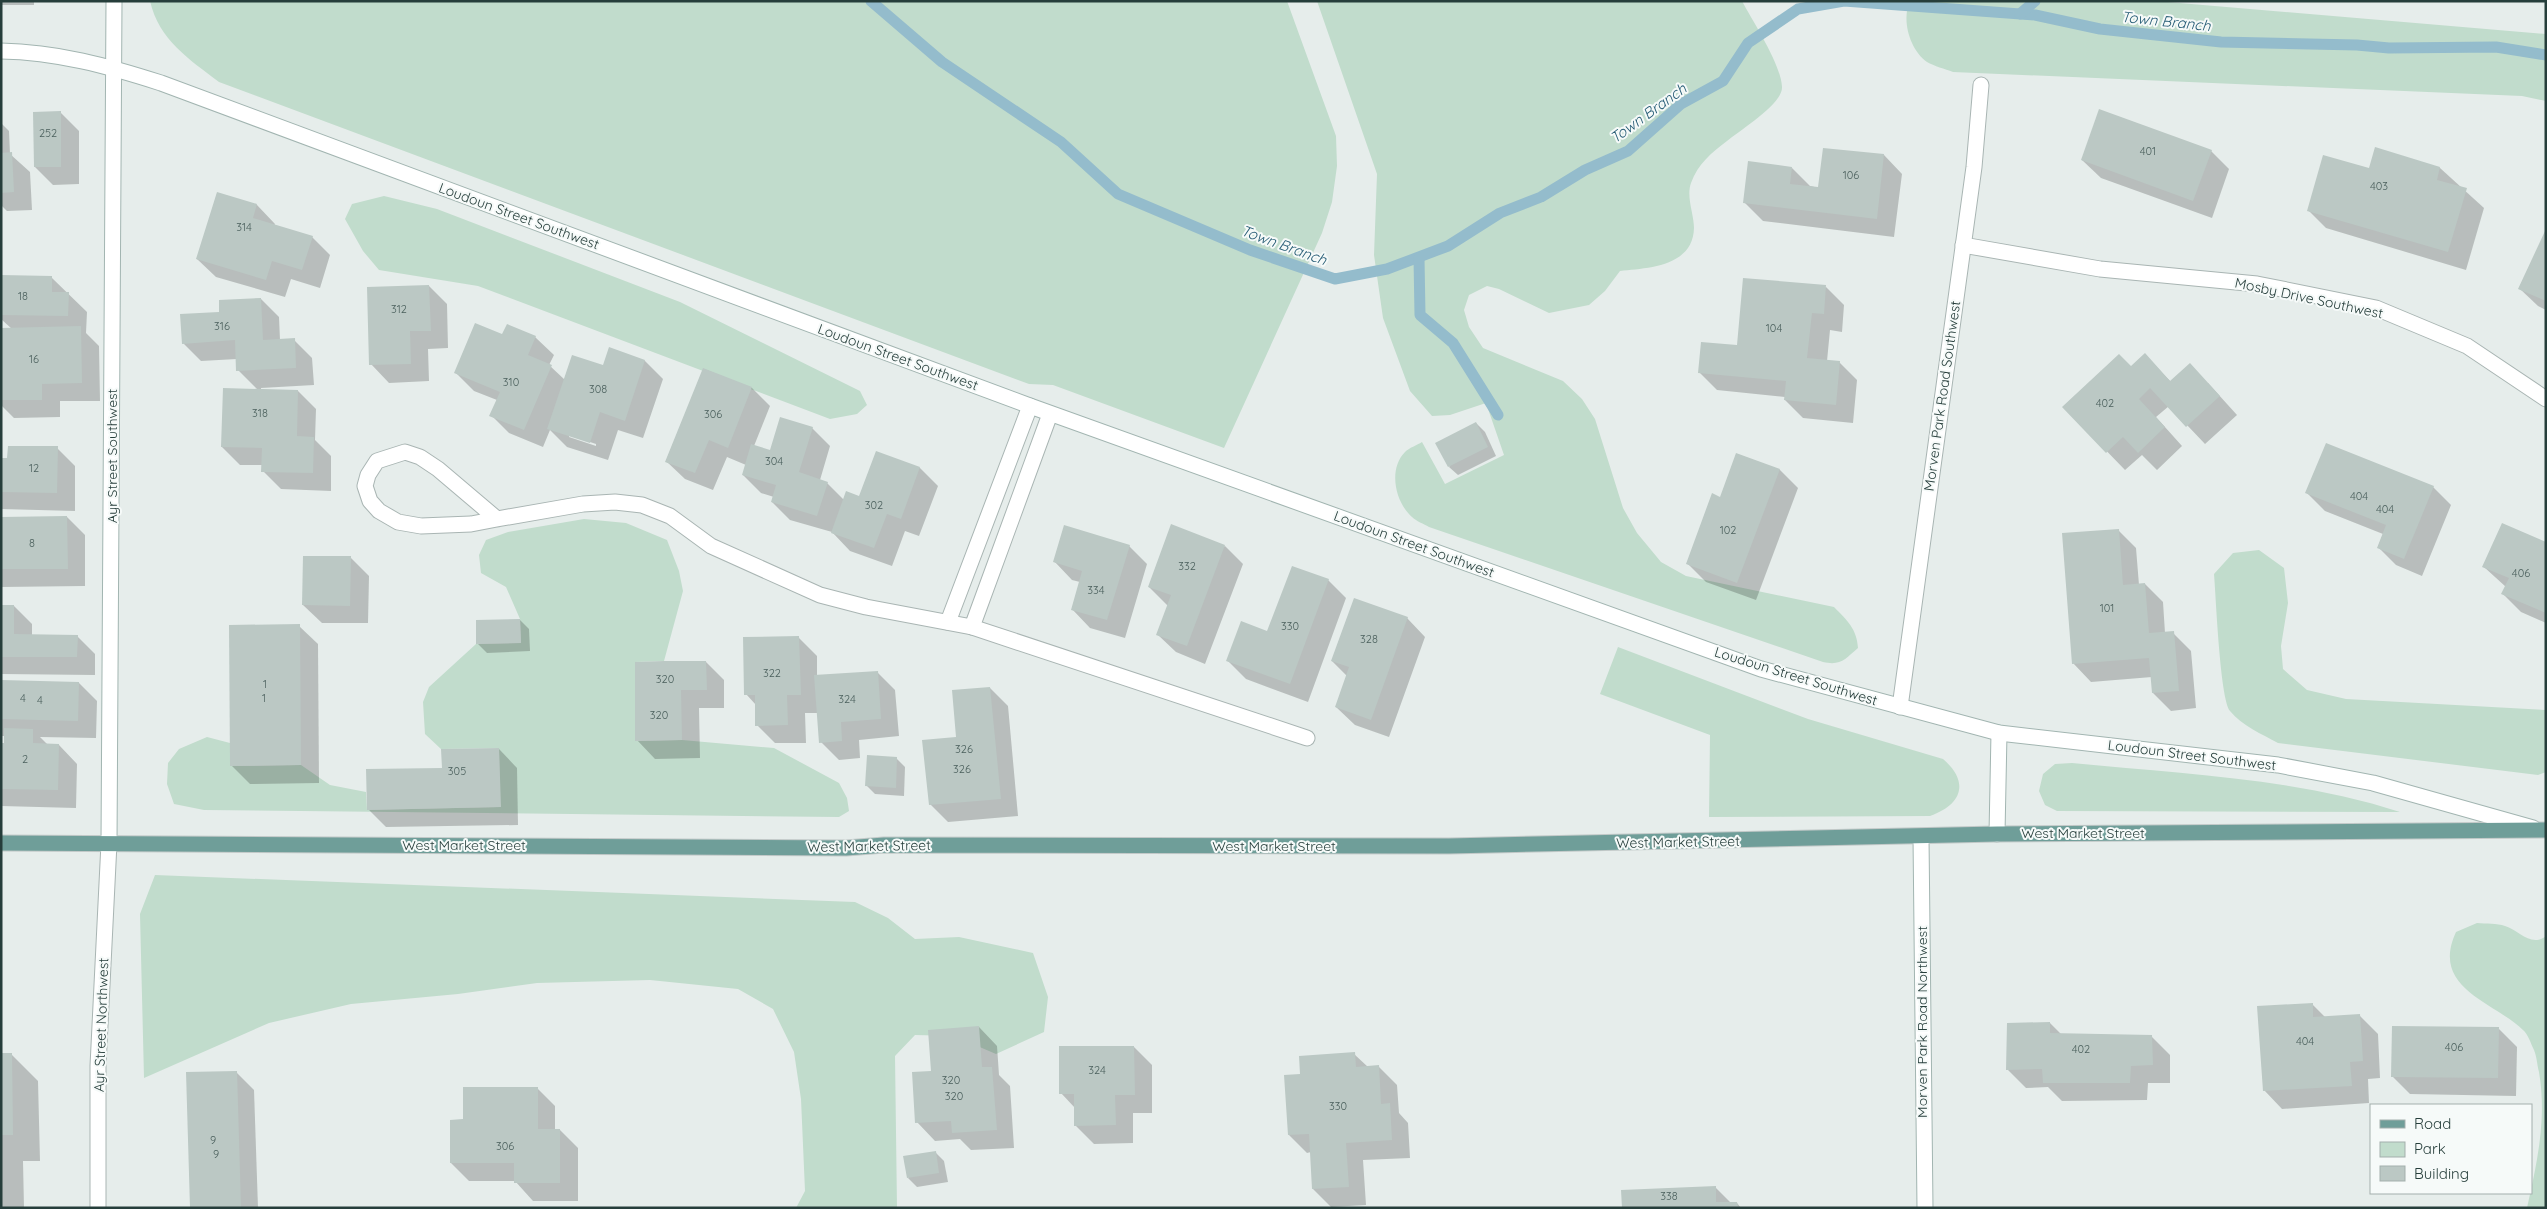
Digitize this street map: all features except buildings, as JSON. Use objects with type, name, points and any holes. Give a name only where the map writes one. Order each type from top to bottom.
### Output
[{"type":"main road","name":"West Market Street","points":[[1,843],[837,848],[884,845],[1449,846],[1997,834],[2543,830]]},
{"type":"street","name":"Ayr Street Southwest","points":[[109,843],[114,1]]},
{"type":"street","name":"Loudoun Street Southwest","points":[[1,51],[74,58],[115,68],[189,93],[1050,414],[1762,669],[1999,732],[2278,765],[2373,783],[2543,830]]},
{"type":"street","name":"Morven Park Road Southwest","points":[[1900,707],[1974,167],[1980,85]]},
{"type":"street","name":"Mosby Drive Southwest","points":[[1963,245],[2100,269],[2257,284],[2376,308],[2467,346],[2546,399]]},
{"type":"street","points":[[948,622],[1030,406]]},
{"type":"street","points":[[972,627],[1050,414]]},
{"type":"street","points":[[497,520],[438,469],[420,457],[404,452],[377,461],[368,475],[365,486],[370,501],[379,511],[398,522],[421,526],[470,524],[497,520],[583,504],[615,502],[642,505],[670,516],[711,546],[820,595],[866,607],[972,627],[1306,738]]},
{"type":"street","points":[[1997,834],[1999,732]]},
{"type":"street","name":"Morven Park Road Northwest","points":[[1921,837],[1925,1208]]},
{"type":"street","name":"Ayr Street Northwest","points":[[98,1208],[98,1066],[109,843]]},
{"type":"green space","points":[[150,1],[1287,1],[1336,136],[1337,166],[1332,202],[1322,233],[1224,448],[1053,385],[1029,384],[219,82],[186,57],[168,38],[154,15]]},
{"type":"green space","points":[[1317,1],[1742,1],[1772,55],[1782,87],[1776,101],[1768,109],[1716,150],[1697,170],[1690,188],[1694,228],[1692,241],[1686,251],[1667,263],[1620,271],[1605,291],[1589,305],[1549,313],[1499,289],[1487,286],[1469,295],[1464,310],[1469,327],[1483,348],[1563,381],[1582,399],[1595,419],[1623,508],[1637,533],[1661,562],[1686,576],[1834,607],[1847,621],[1856,635],[1858,648],[1850,655],[1839,662],[1823,662],[1429,527],[1406,511],[1398,494],[1395,476],[1400,459],[1411,448],[1422,442],[1445,484],[1504,455],[1486,403],[1450,415],[1432,416],[1410,391],[1383,318],[1374,255],[1377,174]]},
{"type":"green space","points":[[1910,1],[2156,1],[2546,34],[2546,101],[2522,96],[1953,72],[1927,62],[1916,50],[1909,34],[1906,17]]},
{"type":"green space","points":[[384,196],[437,209],[680,302],[860,391],[867,405],[857,414],[830,419],[478,286],[379,270],[363,251],[345,219],[352,204]]},
{"type":"green space","points":[[584,519],[626,523],[667,540],[679,571],[683,591],[664,661],[635,662],[636,741],[682,740],[774,748],[839,783],[847,798],[849,811],[839,817],[204,810],[174,804],[167,784],[168,763],[179,749],[207,737],[230,743],[231,766],[301,765],[330,785],[366,792],[367,810],[500,807],[499,748],[441,749],[425,734],[423,702],[429,687],[476,644],[521,643],[520,619],[506,587],[481,573],[479,555],[486,540],[508,532]]},
{"type":"green space","points":[[2259,550],[2284,568],[2288,603],[2281,646],[2283,669],[2307,690],[2346,699],[2546,710],[2546,772],[2538,775],[2278,743],[2240,721],[2230,711],[2224,687],[2214,574],[2233,553]]},
{"type":"green space","points":[[1618,647],[1808,719],[1943,759],[1957,776],[1959,792],[1949,806],[1930,816],[1709,817],[1710,735],[1600,694]]},
{"type":"green space","points":[[2072,763],[2196,774],[2279,784],[2360,801],[2400,812],[2057,811],[2045,805],[2039,791],[2043,774],[2055,764]]},
{"type":"green space","points":[[155,875],[855,902],[888,918],[915,939],[959,937],[1033,953],[1048,997],[1044,1032],[996,1054],[954,1036],[915,1035],[895,1056],[897,1208],[796,1208],[805,1191],[801,1099],[794,1052],[773,1009],[738,989],[650,980],[537,983],[458,994],[351,1004],[269,1023],[144,1078],[140,914]]},
{"type":"green space","points":[[2477,923],[2505,926],[2525,937],[2535,940],[2546,936],[2546,1208],[2527,1208],[2530,1194],[2532,1194],[2532,1183],[2540,1141],[2542,1107],[2536,1055],[2525,1032],[2468,991],[2458,980],[2451,967],[2450,951],[2456,932]]},
{"type":"waterway","name":"Town Branch","points":[[871,1],[942,62],[1061,142],[1118,194],[1250,250],[1335,279],[1387,269],[1448,246],[1500,213],[1541,197],[1585,170],[1628,151],[1681,104],[1723,81],[1748,43],[1798,9],[1844,1],[2035,15],[2100,29],[2221,42],[2357,45],[2389,48],[2496,47],[2546,55]]},
{"type":"waterway","points":[[2020,14],[2035,1]]},
{"type":"waterway","points":[[1419,258],[1420,315],[1453,343],[1498,415]]}]
